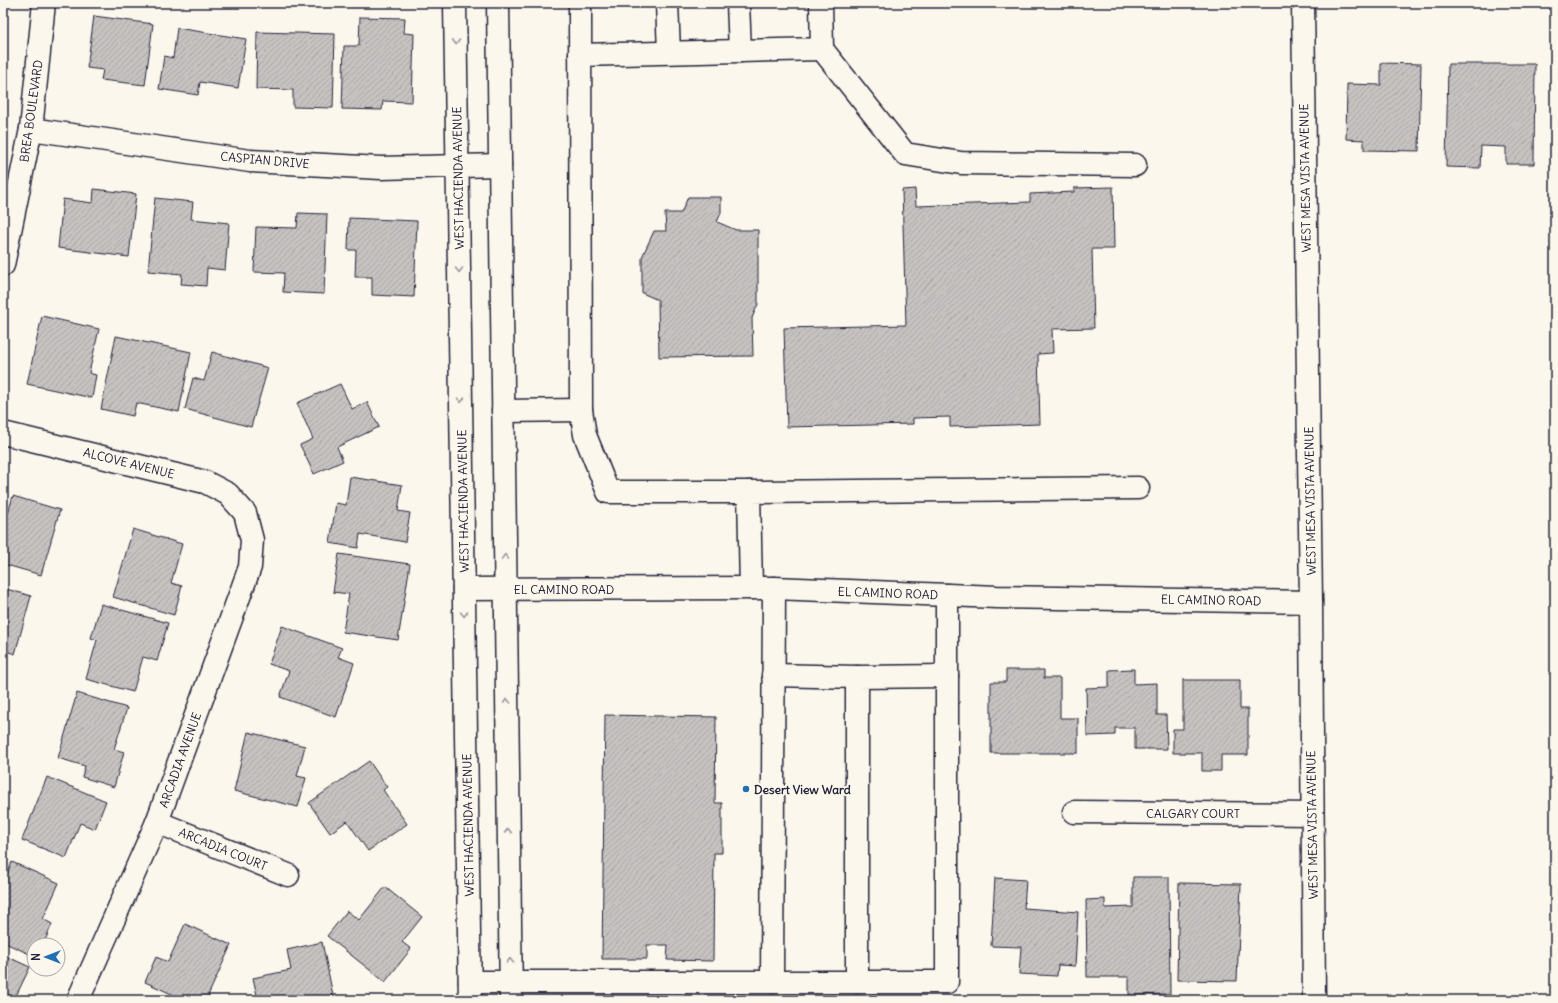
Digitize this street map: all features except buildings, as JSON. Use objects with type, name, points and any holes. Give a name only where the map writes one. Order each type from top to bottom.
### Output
[{"type":"street","name":"BREA BOULEVARD","points":[[3,265],[31,129],[44,3]]},
{"type":"street","name":"WEST HACIENDA AVENUE","points":[[455,3],[470,991]]},
{"type":"street","points":[[498,3],[510,991]]},
{"type":"street","points":[[580,3],[581,410],[585,435],[608,492],[1138,488]]},
{"type":"street","points":[[667,3],[668,52]]},
{"type":"street","points":[[738,3],[740,51]]},
{"type":"street","points":[[821,3],[822,49],[905,154],[962,163],[1135,165]]},
{"type":"street","name":"WEST MESA VISTA AVENUE","points":[[1303,3],[1311,602],[1314,1000]]},
{"type":"street","points":[[580,55],[822,49]]},
{"type":"street","name":"CASPIAN DRIVE","points":[[31,129],[250,161],[381,168],[500,165]]},
{"type":"street","points":[[503,411],[581,410]]},
{"type":"street","name":"ALCOVE AVENUE","points":[[3,433],[205,482],[228,494],[245,513]]},
{"type":"street","points":[[749,492],[751,588]]},
{"type":"street","name":"ARCADIA AVENUE","points":[[78,1000],[157,822],[250,567],[252,540],[245,513]]},
{"type":"street","points":[[772,982],[774,588]]},
{"type":"street","name":"EL CAMINO ROAD","points":[[464,589],[774,588],[997,597],[1311,602]]},
{"type":"street","points":[[470,991],[772,982],[947,982],[947,595]]},
{"type":"street","points":[[773,675],[857,677],[947,676]]},
{"type":"street","points":[[857,677],[857,982]]},
{"type":"street","name":"CALGARY COURT","points":[[1074,812],[1312,814]]},
{"type":"street","name":"ARCADIA COURT","points":[[157,822],[288,875]]},
{"type":"place","name":"Desert View Ward","points":[[746,789]]}]
